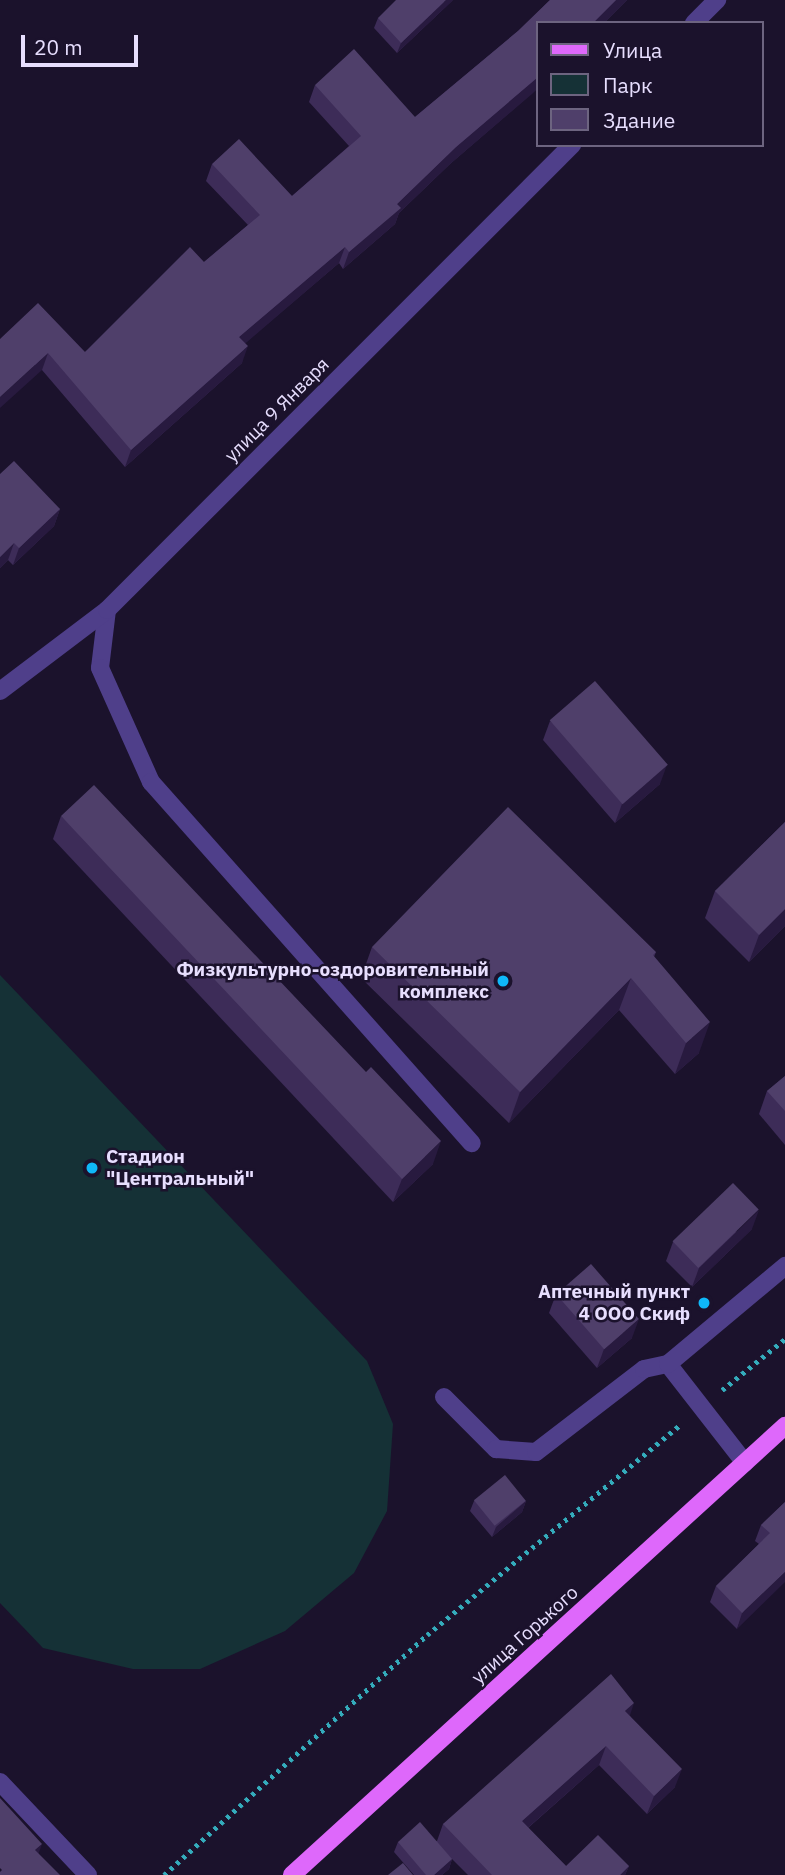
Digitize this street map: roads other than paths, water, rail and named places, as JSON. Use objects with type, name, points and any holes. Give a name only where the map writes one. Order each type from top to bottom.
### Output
[{"type":"main road","name":"улица Горького","points":[[292,1875],[785,1426]]},
{"type":"street","points":[[696,21],[717,0]]},
{"type":"street","name":"улица 9 Января","points":[[0,691],[107,610],[570,147]]},
{"type":"street","points":[[107,610],[100,668],[151,782],[472,1143]]},
{"type":"street","points":[[444,1398],[496,1449],[536,1452],[644,1369],[668,1364],[785,1266]]},
{"type":"street","points":[[668,1364],[704,1405],[745,1463]]},
{"type":"street","points":[[0,1782],[88,1875]]},
{"type":"place","name":"Физкультурно-оздоровительный комплекс","points":[[503,981]]},
{"type":"place","name":"Стадион \"Центральный\"","points":[[92,1168]]},
{"type":"place","name":"Аптечный пункт 4 ООО Скиф","points":[[704,1303]]}]
